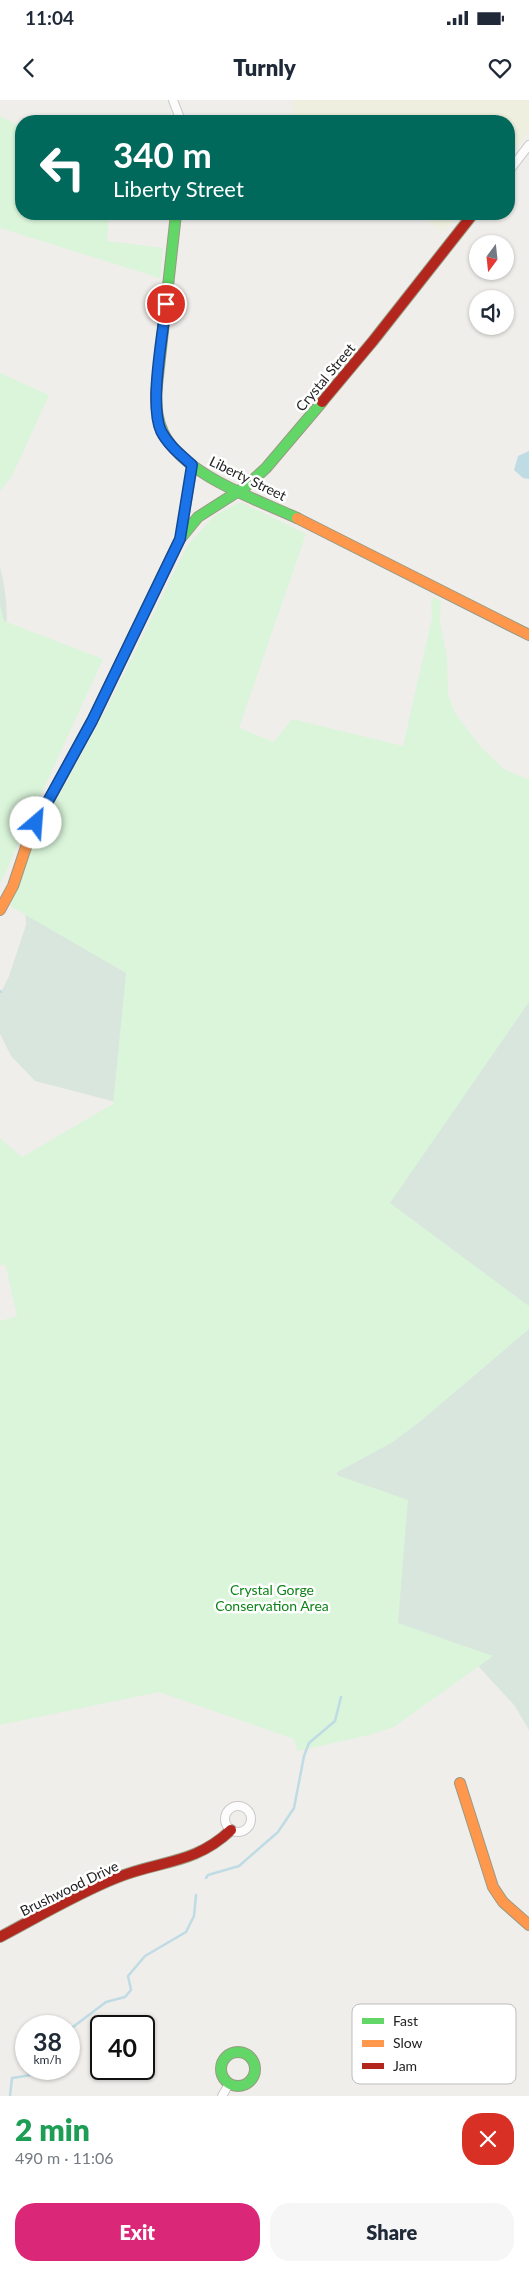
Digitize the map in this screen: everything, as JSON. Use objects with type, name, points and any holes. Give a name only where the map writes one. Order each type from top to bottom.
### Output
[{"type":"street","points":[[173,100],[179,115]]},
{"type":"street","points":[[515,163],[529,145]]},
{"type":"street","name":"Liberty Street","points":[[175,220],[156,394],[156,414],[160,429],[166,439],[199,470],[417,577],[529,635]]},
{"type":"street","name":"Crystal Street","points":[[0,910],[13,886],[30,836],[58,780],[92,721],[180,539],[198,517],[240,490],[266,468],[351,368],[468,220]]},
{"type":"street","name":"Crystal Street","points":[[180,539],[192,465]]},
{"type":"street","points":[[460,1783],[493,1887],[503,1902],[529,1925]]},
{"type":"street","name":"Brushwood Drive","points":[[0,1938],[119,1877],[152,1866],[188,1859],[206,1852],[231,1830]]},
{"type":"street","points":[[222,2096],[229,2084]]},
{"type":"green space","points":[[294,100],[529,100],[529,132],[515,149],[515,115],[291,115]]},
{"type":"green space","points":[[0,116],[15,124],[15,220],[109,220],[107,241],[163,248],[160,278],[0,228]]},
{"type":"green space","points":[[426,220],[454,220],[443,232]]},
{"type":"green space","points":[[0,373],[49,395],[12,476],[0,491]]},
{"type":"green space","name":"Crystal Gorge Conservation Area","points":[[241,502],[306,534],[239,728],[274,742],[292,719],[403,746],[432,618],[431,605],[433,597],[441,601],[440,621],[447,657],[448,695],[455,713],[480,746],[504,769],[529,780],[529,1002],[390,1203],[529,1306],[529,1329],[422,1420],[393,1442],[334,1474],[408,1500],[398,1623],[493,1656],[394,1727],[369,1735],[298,1751],[294,1739],[159,1692],[0,1725],[0,1321],[17,1316],[5,1264],[0,1266],[0,1138],[22,1157],[113,1104],[126,973],[10,906],[36,838],[112,698],[187,546],[215,515]]},
{"type":"green space","points":[[0,605],[4,621],[103,659],[0,884]]},
{"type":"shaded area","points":[[0,567],[7,617],[0,667]]},
{"type":"shaded area","points":[[211,715],[529,999],[529,1730],[514,1705],[468,1655],[400,1647],[337,1505],[336,1400],[135,1107],[35,1081],[11,1056],[0,1034],[0,994],[9,976],[26,925],[25,906]]},
{"type":"water","points":[[529,451],[529,479],[523,478],[514,470],[518,456]]},
{"type":"waterway","points":[[206,1878],[208,1875],[239,1866],[278,1832],[294,1808],[304,1756],[309,1743],[335,1721],[341,1697]]},
{"type":"waterway","points":[[80,2022],[106,2002],[125,1997],[131,1990],[128,1976],[145,1956],[186,1932],[194,1916],[196,1895]]},
{"type":"waterway","points":[[10,2096],[12,2078],[15,2078]]},
{"type":"traffic: fast","points":[[175,220],[156,394],[157,413],[163,432],[173,447],[203,473],[242,494],[297,518]]},
{"type":"traffic: fast","points":[[94,717],[180,539],[198,517],[245,487],[266,468],[322,402]]},
{"type":"traffic: fast","points":[[238,2052],[250,2057],[255,2069],[250,2081],[238,2086],[226,2081],[221,2069],[226,2057],[238,2052]]},
{"type":"traffic: slow","points":[[297,518],[529,635]]},
{"type":"traffic: slow","points":[[0,910],[13,886],[30,835],[94,717]]},
{"type":"traffic: slow","points":[[460,1783],[493,1887],[503,1902],[529,1925]]},
{"type":"traffic: jam","points":[[322,402],[373,341],[468,220]]},
{"type":"traffic: jam","points":[[0,1937],[101,1884],[132,1872],[190,1856],[204,1850],[231,1830]]},
{"type":"route","points":[[36,823],[92,721],[180,539],[192,465],[166,439],[160,429],[156,414],[156,394],[166,304]]}]
